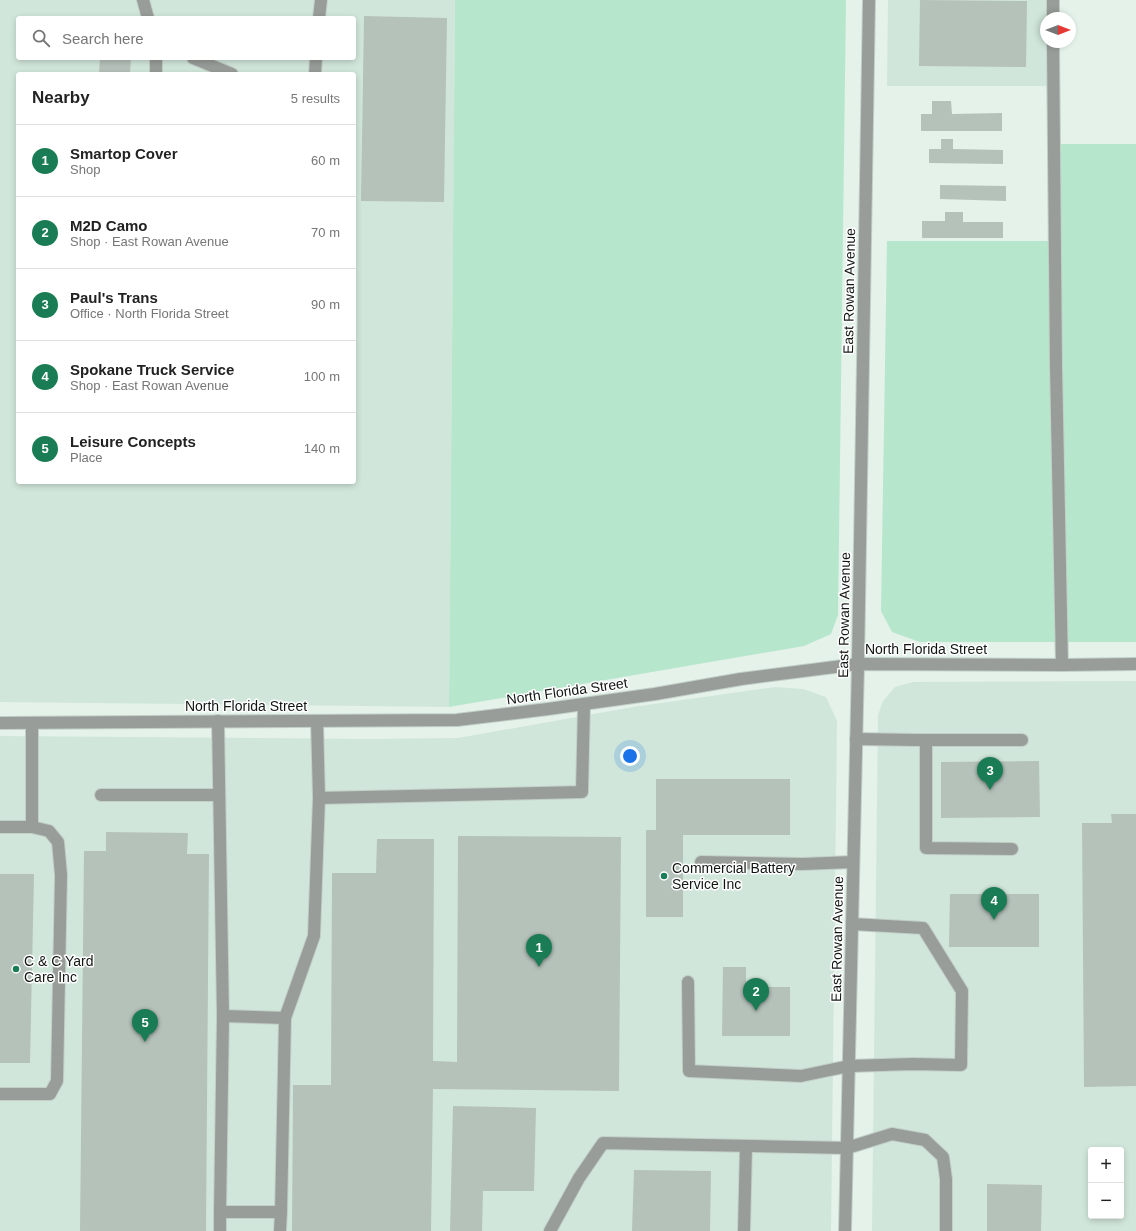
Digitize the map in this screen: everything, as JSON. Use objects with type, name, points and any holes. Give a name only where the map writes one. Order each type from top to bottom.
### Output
[{"type":"street","points":[[143,0],[147,16]]},
{"type":"street","points":[[319,16],[321,0]]},
{"type":"street","name":"East Rowan Avenue","points":[[845,1231],[858,664],[869,0]]},
{"type":"street","points":[[1053,12],[1054,0]]},
{"type":"street","points":[[1053,48],[1056,374],[1062,665]]},
{"type":"street","points":[[156,60],[156,72]]},
{"type":"street","points":[[198,60],[227,72]]},
{"type":"street","points":[[314,72],[316,60]]},
{"type":"street","name":"North Florida Street","points":[[0,723],[457,720],[584,704],[655,694],[741,679],[858,664],[1136,664]]},
{"type":"street","points":[[319,798],[582,792],[584,704]]},
{"type":"street","points":[[218,721],[223,1016],[220,1231]]},
{"type":"street","points":[[280,1231],[285,1018],[314,936],[319,798],[317,721]]},
{"type":"street","points":[[32,722],[32,827]]},
{"type":"street","points":[[856,738],[1022,740]]},
{"type":"street","points":[[926,740],[926,848],[1012,849]]},
{"type":"street","points":[[101,795],[219,794]]},
{"type":"street","points":[[0,827],[32,827],[49,831],[58,842],[61,876],[57,1081],[50,1094],[0,1094]]},
{"type":"street","points":[[701,862],[803,864],[853,862]]},
{"type":"street","points":[[688,982],[689,1071],[800,1076],[849,1066],[912,1064],[961,1066],[962,991],[923,928],[852,924]]},
{"type":"street","points":[[223,1016],[285,1018]]},
{"type":"street","points":[[550,1231],[579,1178],[603,1143],[847,1148],[892,1134],[925,1140],[943,1157],[946,1179],[946,1231]]},
{"type":"street","points":[[744,1231],[746,1146]]},
{"type":"street","points":[[220,1212],[281,1212]]},
{"type":"shaded area","points":[[0,0],[455,0],[449,707],[0,702]]},
{"type":"shaded area","points":[[888,0],[1046,0],[1046,12],[1040,12],[1040,48],[1047,48],[1048,86],[887,86]]},
{"type":"shaded area","points":[[1136,681],[1136,1231],[872,1231],[878,715],[883,701],[895,687],[913,682]]},
{"type":"shaded area","points":[[775,687],[803,689],[826,697],[837,721],[831,1231],[0,1231],[0,736],[369,739],[458,738],[633,707]]},
{"type":"green space","points":[[455,0],[846,0],[838,615],[831,634],[804,646],[449,707]]},
{"type":"green space","points":[[1048,144],[1136,144],[1136,642],[920,642],[892,632],[881,611],[887,241],[1048,241]]},
{"type":"building","points":[[920,0],[1027,1],[1026,67],[919,66]]},
{"type":"building","points":[[364,16],[447,18],[444,202],[361,201]]},
{"type":"building","points":[[100,60],[131,60],[130,72],[99,72]]},
{"type":"building","points":[[932,101],[951,101],[952,114],[1002,113],[1002,131],[921,131],[921,114],[932,114]]},
{"type":"building","points":[[941,139],[953,139],[953,149],[1003,150],[1003,164],[929,163],[929,149],[941,149]]},
{"type":"building","points":[[940,185],[1006,186],[1006,201],[940,199]]},
{"type":"building","points":[[945,212],[963,212],[963,222],[1003,222],[1003,238],[922,238],[922,221],[945,221]]},
{"type":"building","points":[[1039,761],[1040,817],[941,818],[941,762]]},
{"type":"building","name":"Commercial Battery Service Inc","points":[[656,779],[790,779],[790,835],[683,835],[683,917],[646,917],[646,830],[656,830]]},
{"type":"building","points":[[1111,814],[1136,814],[1136,1086],[1084,1087],[1082,823],[1112,823]]},
{"type":"building","points":[[106,832],[188,833],[187,854],[209,854],[206,1231],[80,1231],[84,851],[106,851]]},
{"type":"building","points":[[458,836],[621,837],[619,1091],[433,1089],[431,1231],[292,1231],[293,1085],[331,1085],[332,873],[376,873],[377,839],[434,839],[433,1061],[457,1062]]},
{"type":"building","name":"C & C Yard Care Inc","points":[[0,874],[34,874],[30,1063],[0,1063]]},
{"type":"building","points":[[950,894],[1039,894],[1039,947],[949,947]]},
{"type":"building","points":[[723,967],[746,967],[746,987],[790,987],[790,1036],[722,1036]]},
{"type":"building","points":[[453,1106],[536,1108],[534,1191],[483,1191],[482,1231],[450,1231]]},
{"type":"building","points":[[634,1170],[711,1171],[710,1231],[632,1231]]},
{"type":"building","points":[[987,1184],[1042,1185],[1041,1231],[987,1231]]},
{"type":"place","name":"Paul's Trans","points":[[990,790]]},
{"type":"place","name":"Commercial Battery Service Inc","points":[[664,876]]},
{"type":"place","name":"Spokane Truck Service","points":[[994,920]]},
{"type":"place","name":"Smartop Cover","points":[[539,967]]},
{"type":"place","name":"C & C Yard Care Inc","points":[[16,969]]},
{"type":"place","name":"M2D Camo","points":[[756,1011]]},
{"type":"place","name":"Leisure Concepts","points":[[145,1042]]}]
